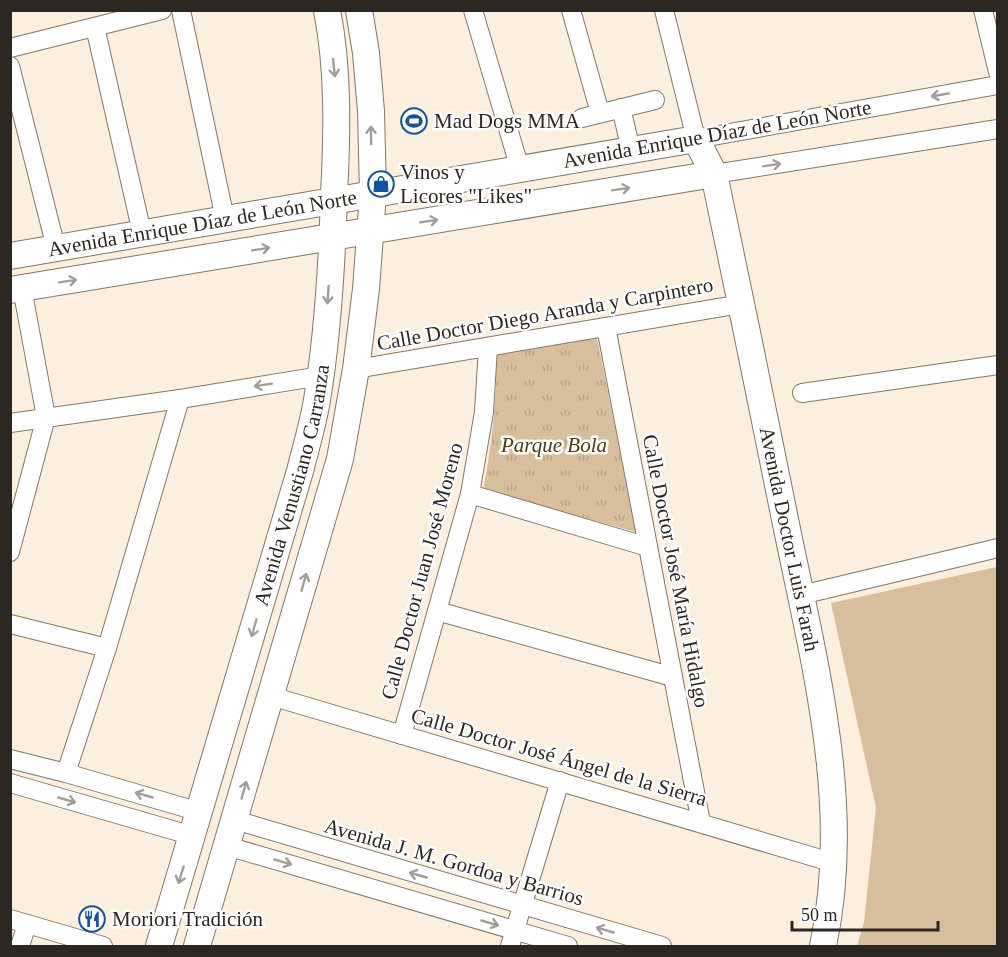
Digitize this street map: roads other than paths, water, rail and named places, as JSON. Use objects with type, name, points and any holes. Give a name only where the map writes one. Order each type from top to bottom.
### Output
[{"type":"street","points":[[10,48],[162,10]]},
{"type":"street","points":[[182,10],[225,219]]},
{"type":"street","name":"Avenida Venustiano Carranza","points":[[159,946],[300,471],[317,402],[333,237],[337,131],[335,77],[327,10]]},
{"type":"street","name":"Avenida Venustiano Carranza","points":[[197,946],[340,459],[356,369],[366,290],[372,194],[371,111],[366,53],[359,10]]},
{"type":"street","points":[[473,10],[520,168]]},
{"type":"street","points":[[570,10],[591,116],[655,100]]},
{"type":"street","points":[[664,10],[696,139]]},
{"type":"street","points":[[983,10],[998,72]]},
{"type":"street","points":[[95,27],[142,233]]},
{"type":"street","points":[[10,66],[56,248]]},
{"type":"street","name":"Avenida Enrique Díaz de León Norte","points":[[10,256],[998,85]]},
{"type":"street","points":[[621,108],[631,150]]},
{"type":"street","name":"Avenida Enrique Díaz de León Norte","points":[[16,289],[998,129]]},
{"type":"street","name":"Avenida Doctor Luis Farah","points":[[696,139],[714,174],[816,668],[831,769],[834,863],[823,946]]},
{"type":"street","points":[[10,552],[46,417],[16,289]]},
{"type":"street","name":"Calle Doctor Diego Aranda y Carpintero","points":[[356,369],[741,304]]},
{"type":"street","name":"Calle Doctor José María Hidalgo","points":[[606,327],[701,823]]},
{"type":"street","name":"Calle Doctor Juan José Moreno","points":[[402,735],[470,494],[484,412],[488,347]]},
{"type":"street","points":[[802,393],[998,365]]},
{"type":"street","points":[[10,423],[321,376]]},
{"type":"street","points":[[66,773],[108,648],[180,399]]},
{"type":"street","points":[[470,494],[648,547]]},
{"type":"street","points":[[801,595],[998,548]]},
{"type":"street","points":[[437,611],[673,677]]},
{"type":"street","points":[[10,624],[108,648]]},
{"type":"street","name":"Calle Doctor José Ángel de la Sierra","points":[[271,696],[834,863]]},
{"type":"street","points":[[10,759],[200,812]]},
{"type":"street","points":[[512,939],[560,781]]},
{"type":"street","points":[[10,783],[193,836]]},
{"type":"street","name":"Avenida J. M. Gordoa y Barrios","points":[[234,820],[662,946]]},
{"type":"street","points":[[227,846],[512,939],[568,946]]},
{"type":"street","points":[[20,946],[19,922],[103,946]]},
{"type":"place","name":"Mad Dogs MMA","points":[[414,121]]},
{"type":"place","name":"Vinos y Licores \"Likes\"","points":[[381,184]]},
{"type":"place","name":"Moriori Tradición","points":[[92,919]]},
{"type":"park label","name":"Parque Bola","points":[[554,445]]}]
